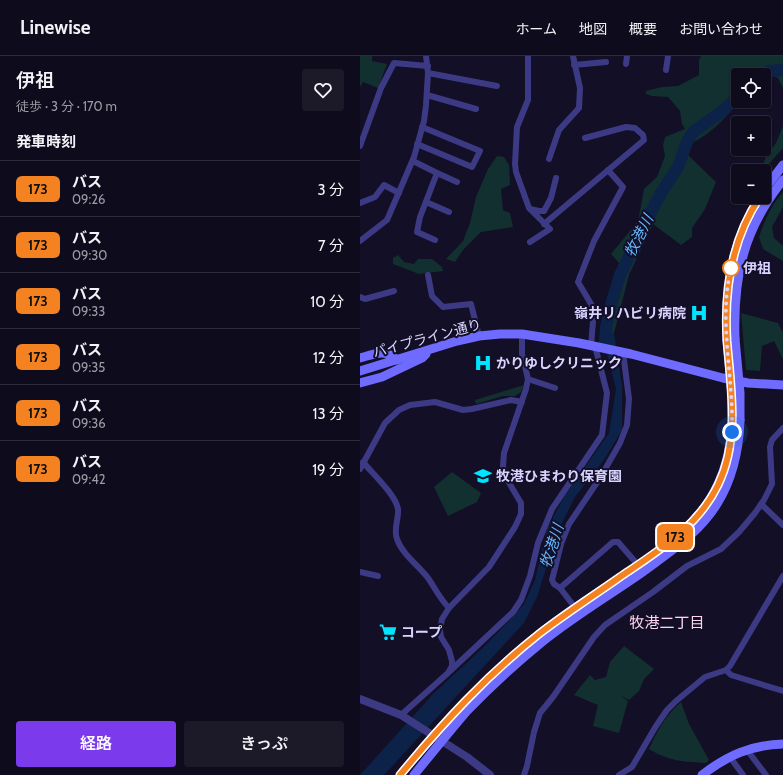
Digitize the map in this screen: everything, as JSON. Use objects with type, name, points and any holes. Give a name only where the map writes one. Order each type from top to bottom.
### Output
[{"type":"main road","points":[[771,181],[783,165]]},
{"type":"main road","points":[[731,340],[735,294],[744,252],[757,218],[769,198],[783,180]]},
{"type":"main road","points":[[414,775],[441,741],[467,712],[509,670],[578,611],[678,535],[693,521],[710,500],[718,486],[726,465],[736,421],[740,393],[726,307],[728,283],[733,258],[749,216],[756,204]]},
{"type":"main road","name":"パイプライン通り","points":[[360,371],[429,351],[457,341],[478,336],[500,334],[522,334],[594,346],[620,352]]},
{"type":"main road","points":[[360,383],[392,372],[422,358],[429,351]]},
{"type":"main road","points":[[360,358],[385,352],[392,355],[397,360]]},
{"type":"main road","points":[[620,352],[723,378],[783,385]]},
{"type":"main road","points":[[400,775],[460,706],[493,674],[540,634],[664,556],[690,536],[705,520],[720,500],[728,484],[739,440],[736,421]]},
{"type":"main road","points":[[702,775],[730,757],[747,750],[763,745],[782,744]]},
{"type":"street","points":[[360,146],[381,88],[394,63],[392,56]]},
{"type":"street","points":[[360,241],[387,220],[413,161],[422,127],[427,95],[428,70],[426,56]]},
{"type":"street","points":[[528,56],[528,100],[517,127],[516,172],[529,208],[550,229],[530,242]]},
{"type":"street","points":[[549,159],[559,130],[579,108],[580,88],[573,56]]},
{"type":"street","points":[[626,64],[628,56]]},
{"type":"street","points":[[666,70],[668,56]]},
{"type":"street","points":[[574,65],[606,62]]},
{"type":"street","points":[[394,63],[497,86]]},
{"type":"street","points":[[427,95],[476,109]]},
{"type":"street","points":[[418,144],[472,167],[480,151],[422,127]]},
{"type":"street","points":[[544,224],[644,140],[643,134],[635,128],[626,127],[585,138]]},
{"type":"street","points":[[413,161],[457,182]]},
{"type":"street","points":[[404,717],[513,612],[521,600],[530,576],[538,543],[552,509],[602,435],[607,393],[594,346],[594,309],[578,282],[594,241],[623,187],[608,170]]},
{"type":"street","points":[[435,240],[417,232],[420,217],[437,173]]},
{"type":"street","points":[[529,208],[544,211],[551,198],[556,178]]},
{"type":"street","points":[[360,203],[374,197],[384,185],[400,193]]},
{"type":"street","points":[[426,202],[449,212]]},
{"type":"street","points":[[428,275],[432,296],[444,307],[471,304],[478,336]]},
{"type":"street","points":[[360,297],[365,300],[394,291]]},
{"type":"street","points":[[448,673],[452,666],[451,656],[440,630],[442,619],[449,608],[490,567],[515,527],[521,514],[521,503],[505,476],[502,466],[504,453],[522,402],[528,379],[522,354],[522,334]]},
{"type":"street","points":[[578,611],[552,580],[561,544],[569,524],[600,478],[620,443],[627,425],[629,399],[620,352]]},
{"type":"street","points":[[528,379],[555,388]]},
{"type":"street","points":[[360,469],[385,422],[399,410],[410,405],[434,402],[463,410],[512,400],[522,402]]},
{"type":"street","points":[[524,775],[540,713],[594,637],[605,625],[653,592],[687,566],[721,549],[739,532],[761,504],[772,484],[770,447],[772,440],[783,428]]},
{"type":"street","points":[[363,462],[396,502],[398,510],[395,524],[396,538],[400,546],[428,578],[449,608]]},
{"type":"street","points":[[761,504],[783,525]]},
{"type":"street","points":[[560,588],[613,542],[618,542],[638,565]]},
{"type":"street","points":[[360,572],[378,576]]},
{"type":"street","points":[[619,775],[632,767],[656,726],[667,710],[676,701],[706,676],[726,670],[730,666],[783,576]]},
{"type":"street","points":[[726,670],[731,675],[783,691]]},
{"type":"street","points":[[360,699],[404,717],[477,764],[490,775]]},
{"type":"street","points":[[747,750],[766,775]]},
{"type":"street","points":[[730,757],[743,775]]},
{"type":"green space","points":[[360,56],[372,56],[372,61],[387,64],[378,88],[363,82],[360,87]]},
{"type":"green space","points":[[701,56],[783,56],[783,88],[778,78],[771,75],[771,68],[731,68],[731,108],[734,108],[712,130],[692,143],[688,155],[716,182],[705,209],[692,228],[692,237],[681,245],[653,224],[629,275],[614,333],[611,333],[611,315],[619,289],[612,285],[619,263],[611,254],[638,221],[644,189],[657,177],[665,156],[663,145],[665,137],[685,129],[682,124],[680,111],[668,97],[652,96],[646,94],[646,91],[662,87],[678,86],[699,75],[699,60]]},
{"type":"green space","points":[[783,126],[783,148],[769,164],[763,164],[766,156],[771,156],[771,150],[776,143]]},
{"type":"green space","points":[[497,156],[504,157],[509,165],[510,185],[501,189],[503,210],[510,213],[513,227],[481,232],[463,250],[455,262],[446,259],[463,241],[470,223],[476,197],[488,169]]},
{"type":"green space","points":[[783,192],[783,207],[772,227],[774,238],[783,246],[783,261],[763,249],[759,237],[769,213]]},
{"type":"green space","points":[[398,255],[404,262],[414,264],[418,259],[432,259],[442,267],[443,271],[419,274],[393,264],[393,258]]},
{"type":"green space","points":[[741,313],[778,323],[783,333],[783,359],[774,341],[762,346],[760,371],[746,370]]},
{"type":"green space","points":[[524,385],[521,392],[515,396],[503,396],[476,404],[475,400]]},
{"type":"green space","points":[[452,472],[481,493],[477,502],[448,516],[434,487]]},
{"type":"green space","points":[[624,646],[654,669],[644,679],[639,691],[629,700],[620,695],[628,701],[619,733],[593,726],[598,705],[574,695],[590,675],[595,680],[606,677],[610,662]]},
{"type":"green space","points":[[681,702],[689,724],[709,760],[706,763],[676,760],[663,756],[649,749],[662,724]]},
{"type":"water","name":"牧港川","points":[[601,330],[614,333],[622,385],[622,430],[604,460],[575,497],[558,531],[537,597],[524,623],[384,775],[360,775],[434,693],[487,644],[524,604],[535,580],[547,529],[564,497],[609,433],[616,389]]},
{"type":"waterway","name":"牧港川","points":[[771,71],[783,70]]},
{"type":"waterway","name":"牧港川","points":[[607,348],[605,342],[606,327],[612,301],[620,275],[645,224],[661,193],[678,167],[687,142],[693,132],[731,103]]},
{"type":"bus line","name":"173","points":[[400,775],[454,712],[504,664],[575,607],[660,550],[693,521],[710,500],[718,486],[726,465],[732,432],[732,395],[726,324],[728,283],[736,246],[744,225],[756,204]]},
{"type":"place","name":"伊祖","points":[[731,268]]},
{"type":"place","name":"嶺井リハビリ病院","points":[[699,313]]},
{"type":"place","name":"かりゆしクリニック","points":[[483,363]]},
{"type":"place","name":"牧港ひまわり保育園","points":[[483,476]]},
{"type":"place","name":"コープ","points":[[388,632]]},
{"type":"district","name":"牧港二丁目","points":[[667,623]]},
{"type":"route","points":[[731,268],[728,283],[726,315],[732,395],[732,432]]}]
